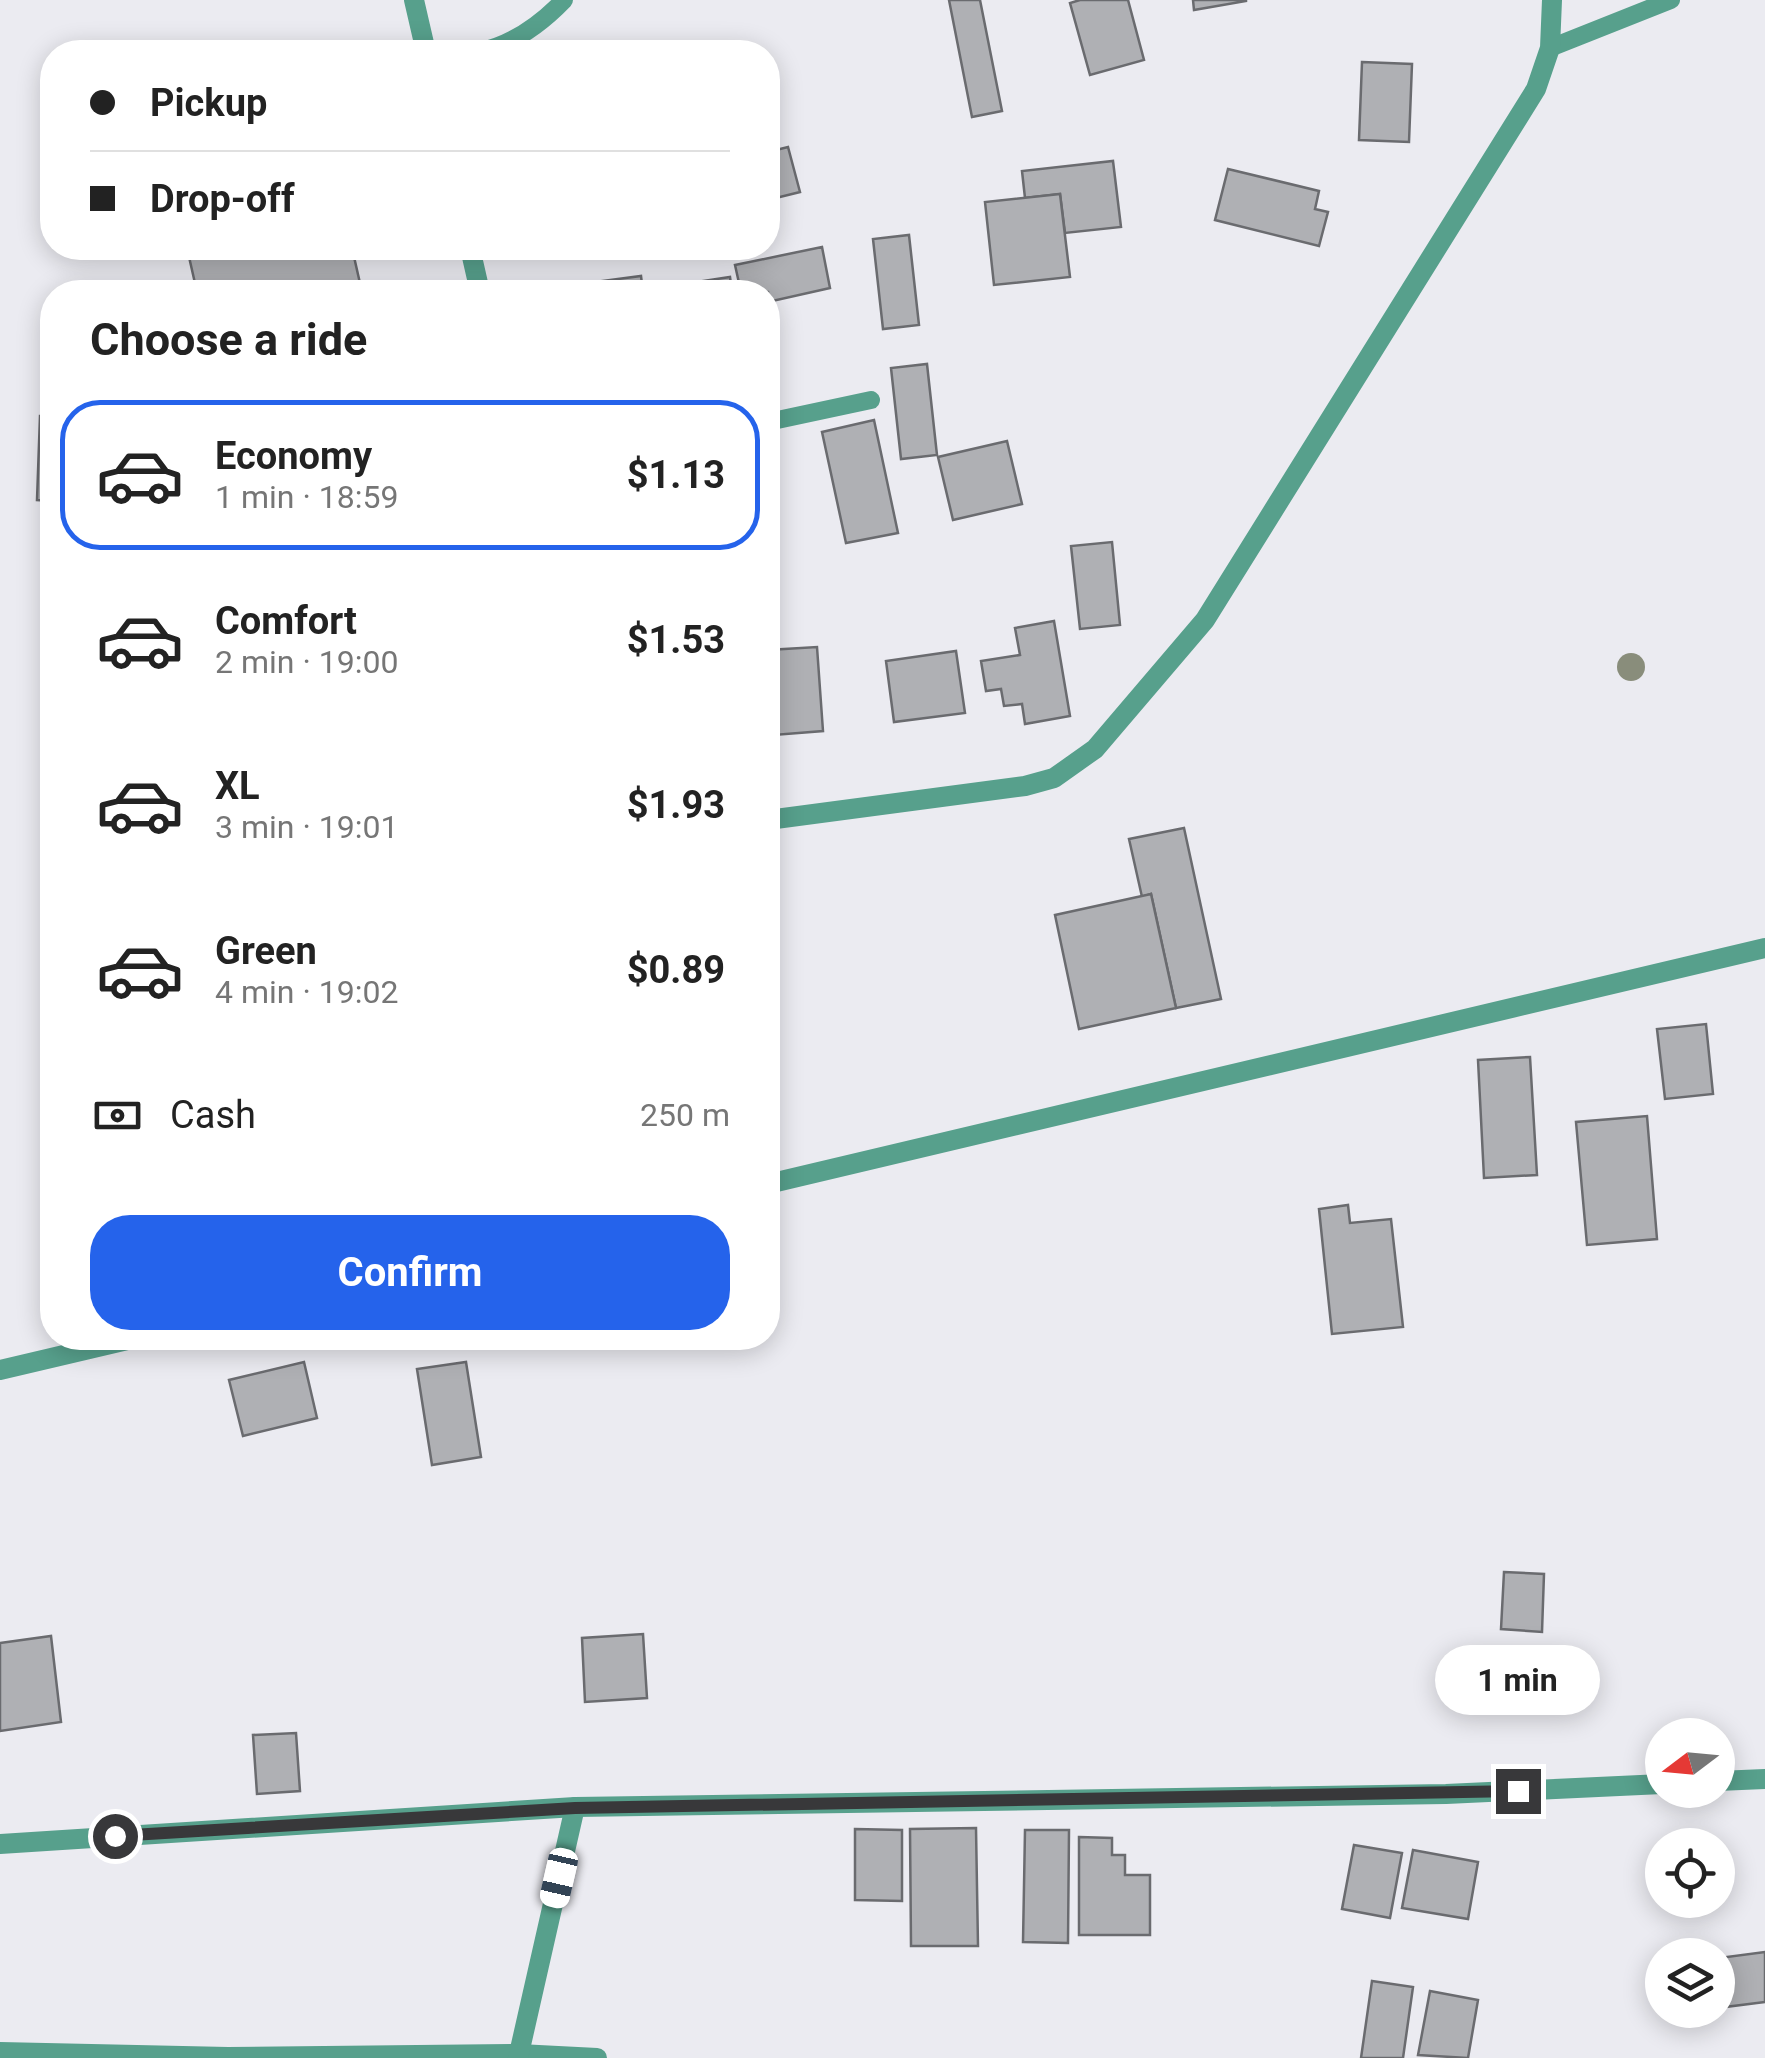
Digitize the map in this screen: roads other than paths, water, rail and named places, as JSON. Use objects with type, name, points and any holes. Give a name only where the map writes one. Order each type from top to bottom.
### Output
[{"type":"street","points":[[414,0],[423,40]]},
{"type":"street","points":[[780,818],[1024,786],[1054,778],[1096,749],[1205,620],[1536,88],[1550,48],[1552,0]]},
{"type":"street","points":[[780,1181],[1765,948]]},
{"type":"street","points":[[0,1370],[85,1350]]},
{"type":"street","points":[[1735,1780],[1765,1779]]},
{"type":"street","points":[[0,1844],[575,1808],[1446,1794],[1645,1785]]},
{"type":"street","points":[[519,2056],[575,1808]]},
{"type":"street","points":[[0,2052],[597,2058]]},
{"type":"lane","points":[[513,40],[546,18],[564,0]]},
{"type":"lane","points":[[1550,48],[1671,0]]},
{"type":"lane","points":[[780,419],[871,400]]}]
